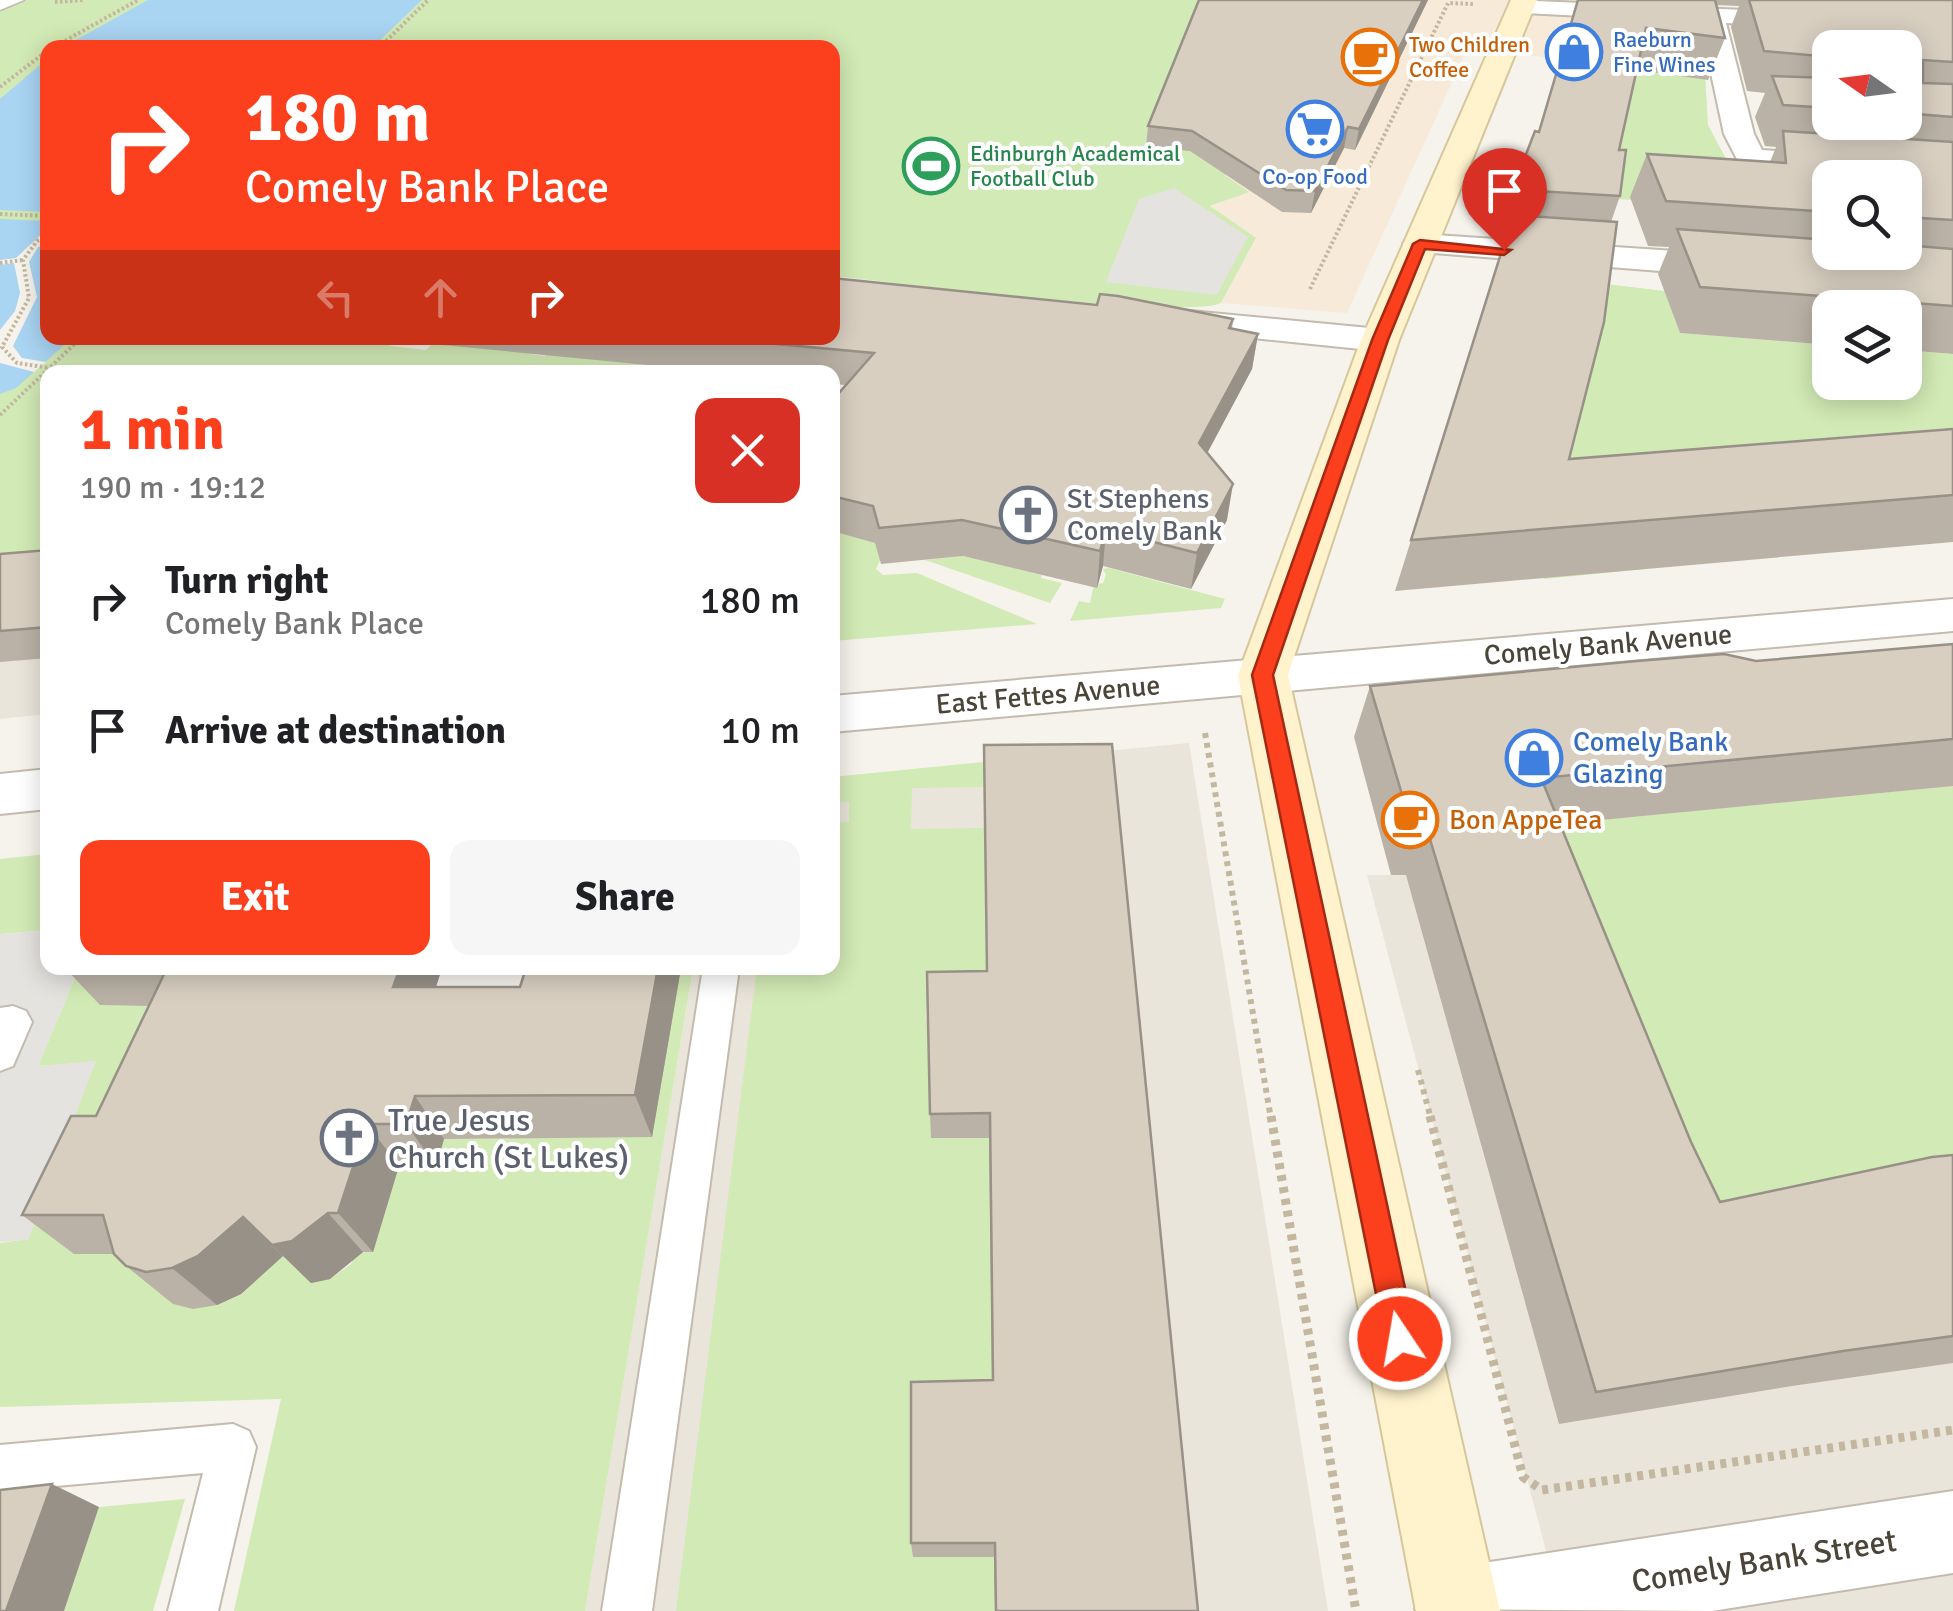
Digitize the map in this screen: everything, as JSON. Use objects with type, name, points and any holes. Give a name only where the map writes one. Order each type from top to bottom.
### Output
[{"type":"main road","points":[[1458,1610],[1263,675],[1380,340],[1523,2]]},
{"type":"street","points":[[0,3],[13,0]]},
{"type":"street","points":[[1523,2],[1711,14],[1757,9],[1953,27]]},
{"type":"street","points":[[1711,14],[1739,134],[1754,158],[1953,172]]},
{"type":"street","points":[[1733,103],[1772,105]]},
{"type":"street","points":[[1420,244],[1778,269]]},
{"type":"street","points":[[1121,316],[1380,340]]},
{"type":"street","name":"Comely Bank Avenue","points":[[1263,675],[1953,615]]},
{"type":"street","name":"East Fettes Avenue","points":[[840,713],[1263,675]]},
{"type":"street","points":[[0,794],[40,790]]},
{"type":"street","name":"Comely Bank Street","points":[[1458,1610],[1953,1532]]},
{"type":"lane","points":[[627,1611],[720,975]]},
{"type":"lane","points":[[0,1024],[13,1022],[0,1054]]},
{"type":"lane","points":[[0,1468],[233,1447],[192,1611]]},
{"type":"path","points":[[45,0],[83,0]]},
{"type":"path","points":[[66,40],[138,0]]},
{"type":"path","points":[[387,40],[428,0]]},
{"type":"path","points":[[1292,332],[1333,234],[1448,3],[1523,2]]},
{"type":"path","points":[[0,88],[40,57]]},
{"type":"path","points":[[0,214],[40,216]]},
{"type":"path","points":[[40,240],[24,260],[29,298],[6,334],[3,352],[17,362],[40,366]]},
{"type":"path","points":[[0,264],[24,260]]},
{"type":"path","points":[[53,365],[74,345]]},
{"type":"path","points":[[0,415],[40,377]]},
{"type":"path","points":[[0,402],[12,404]]},
{"type":"path","points":[[1190,726],[1207,734],[1356,1611]]},
{"type":"path","points":[[1414,1056],[1523,1478],[1542,1490],[1953,1430]]},
{"type":"shaded area","points":[[1418,0],[1724,0],[1727,5],[1630,28],[1630,69],[1468,47],[1347,313],[1221,303],[1256,239],[1211,207],[1248,191],[1225,175],[1274,6]]},
{"type":"shaded area","points":[[1174,188],[1248,237],[1217,295],[1106,282],[1139,199]]},
{"type":"shaded area","points":[[40,440],[40,715],[0,719],[0,482]]},
{"type":"shaded area","points":[[1953,667],[1953,1611],[1562,1611],[1367,875],[1537,876]]},
{"type":"shaded area","points":[[1189,743],[1328,1611],[585,1611],[692,975],[840,975],[840,776]]},
{"type":"shaded area","points":[[40,931],[40,975],[76,975],[38,1066],[96,1061],[28,1240],[0,1242],[0,934]]},
{"type":"green space","points":[[0,0],[1418,0],[1274,7],[1225,175],[1249,192],[1210,206],[1256,238],[1221,303],[1198,307],[1099,304],[840,277],[840,40],[40,40],[40,345],[391,345],[426,350],[431,345],[532,345],[530,354],[545,356],[549,351],[658,365],[40,365],[40,590],[0,584]]},
{"type":"green space","points":[[1704,56],[1708,125],[1731,168],[1812,176],[1812,209],[1596,198],[1632,70]]},
{"type":"green space","points":[[1589,282],[1665,291],[1680,333],[1812,344],[1812,400],[1922,400],[1922,351],[1953,354],[1953,477],[1606,514],[1646,569],[1544,579],[1525,547]]},
{"type":"green space","points":[[840,533],[887,546],[876,569],[883,575],[917,573],[1037,624],[840,640]]},
{"type":"green space","points":[[963,556],[1062,583],[1050,603],[925,560]]},
{"type":"green space","points":[[1103,569],[1225,599],[1221,608],[1070,621],[1079,601],[1090,603],[1094,585],[1103,583]]},
{"type":"green space","points":[[983,762],[984,787],[912,788],[911,829],[985,828],[987,997],[927,998],[925,1020],[987,1021],[932,1138],[989,1138],[993,1399],[914,1557],[995,1557],[995,1611],[676,1611],[756,975],[840,975],[840,823],[849,822],[849,802],[840,802],[840,776]]},
{"type":"green space","points":[[1953,786],[1953,1190],[1715,1234],[1515,824],[1600,820]]},
{"type":"green space","points":[[40,855],[40,931],[0,934],[0,859]]},
{"type":"green space","points":[[76,975],[95,975],[166,1006],[75,1253],[160,1254],[173,1304],[204,1305],[229,1294],[275,1253],[299,1253],[330,1279],[351,1264],[356,1252],[372,1252],[399,1166],[435,1166],[444,1139],[671,975],[692,975],[585,1611],[234,1611],[281,1399],[0,1407],[0,1243],[28,1239],[95,1062],[38,1066]]},
{"type":"green space","points":[[185,1499],[153,1611],[64,1611],[99,1507]]},
{"type":"water","points":[[148,0],[422,0],[380,40],[76,40]]},
{"type":"water","points":[[40,65],[40,212],[0,210],[0,99]]},
{"type":"water","points":[[0,219],[40,221],[40,345],[64,345],[16,388],[0,394]]},
{"type":"pier","points":[[40,236],[40,247],[29,262],[37,297],[13,346],[22,358],[46,362],[34,372],[0,363],[0,330],[15,311],[20,293],[14,263],[0,265],[0,260],[16,258]]},
{"type":"building","points":[[1199,0],[1423,0],[1359,129],[1348,127],[1315,191],[1286,190],[1192,131],[1148,126]]},
{"type":"building","points":[[1578,0],[1715,0],[1725,38],[1646,28],[1619,150],[1626,150],[1620,196],[1521,190],[1523,181],[1518,175],[1535,131],[1539,132]]},
{"type":"building","points":[[1749,0],[1953,0],[1953,62],[1923,60],[1923,83],[1953,84],[1953,117],[1922,114],[1922,30],[1812,30],[1812,55],[1764,51]]},
{"type":"building","points":[[1772,76],[1812,77],[1812,107],[1783,105]]},
{"type":"building","points":[[1783,131],[1812,133],[1812,140],[1953,142],[1953,220],[1922,218],[1922,160],[1812,160],[1812,211],[1666,201],[1647,154],[1786,163]]},
{"type":"building","points":[[1513,215],[1617,222],[1604,322],[1569,459],[1953,429],[1953,495],[1411,540]]},
{"type":"building","points":[[1677,229],[1812,239],[1812,270],[1922,270],[1922,246],[1953,249],[1953,306],[1922,304],[1922,290],[1812,290],[1812,295],[1700,287]]},
{"type":"building","points":[[840,279],[1097,305],[1100,294],[1118,296],[1233,319],[1229,328],[1258,334],[1199,443],[1233,484],[1197,553],[1106,530],[1100,551],[962,520],[879,528],[873,506],[840,498],[840,392],[874,353],[788,345],[840,345]]},
{"type":"building","points":[[40,551],[40,628],[0,631],[0,554]]},
{"type":"building","points":[[1953,644],[1953,739],[1541,778],[1691,1142],[1720,1202],[1953,1155],[1953,1336],[1596,1392],[1426,826],[1411,825],[1370,686],[1724,654],[1756,661]]},
{"type":"building","points":[[1112,744],[1198,1611],[996,1611],[995,1543],[911,1543],[911,1382],[993,1380],[990,1113],[930,1114],[927,972],[987,971],[984,745]]},
{"type":"building","name":"True Jesus Church (St Lukes)","points":[[164,975],[397,975],[393,987],[520,987],[524,975],[657,975],[635,1095],[415,1096],[406,1124],[367,1124],[338,1213],[328,1213],[292,1241],[272,1245],[243,1217],[198,1256],[172,1268],[146,1272],[126,1266],[114,1254],[103,1215],[22,1215],[71,1116],[96,1116]]},
{"type":"building","points":[[52,1484],[6,1611],[0,1611],[0,1490]]},
{"type":"place","name":"Raeburn Fine Wines","points":[[1574,52]]},
{"type":"place","name":"Two Children Coffee","points":[[1370,57]]},
{"type":"place","name":"Co-op Food","points":[[1315,129]]},
{"type":"place","name":"Edinburgh Academical Football Club","points":[[931,166]]},
{"type":"place","name":"St Stephens Comely Bank","points":[[1028,515]]},
{"type":"place","name":"Comely Bank Glazing","points":[[1534,758]]},
{"type":"place","name":"Bon AppeTea","points":[[1410,820]]},
{"type":"place","name":"True Jesus Church (St Lukes)","points":[[349,1138]]},
{"type":"route","points":[[1400,1339],[1263,675],[1380,340],[1420,244],[1504,250]]}]
